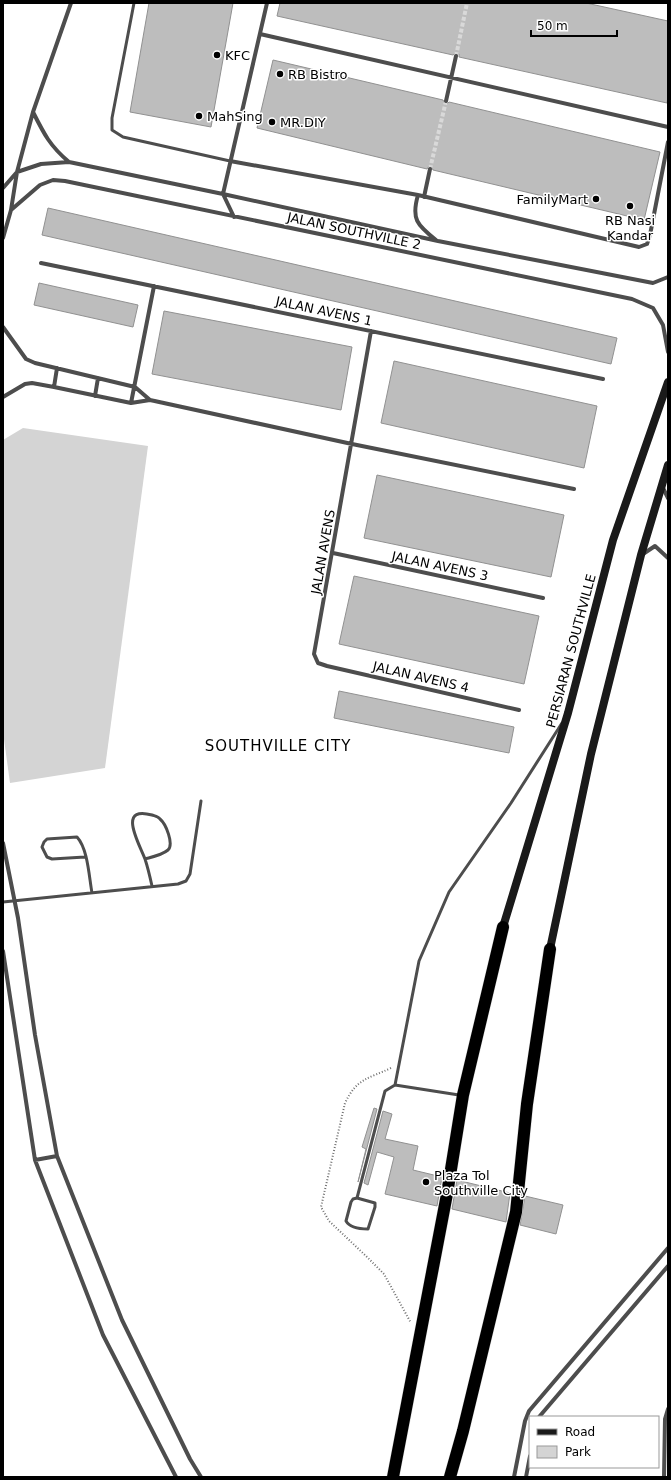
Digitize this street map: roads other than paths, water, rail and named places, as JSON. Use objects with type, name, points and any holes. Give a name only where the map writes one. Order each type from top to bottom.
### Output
[{"type":"highway","points":[[394,1477],[447,1194],[463,1096],[503,927]]},
{"type":"highway","points":[[450,1477],[463,1431],[516,1212],[527,1104],[550,949]]},
{"type":"main road","name":"PERSIARAN SOUTHVILLE","points":[[503,927],[568,713],[613,540],[668,382]]},
{"type":"main road","points":[[550,949],[591,754],[641,555],[668,465]]},
{"type":"street","points":[[3,238],[11,210],[18,172],[33,112],[71,3]]},
{"type":"street","points":[[234,217],[223,194],[267,3]]},
{"type":"street","points":[[260,34],[668,128]]},
{"type":"street","points":[[446,101],[456,56]]},
{"type":"street","points":[[33,112],[47,140],[69,162]]},
{"type":"street","points":[[230,161],[418,195],[639,247],[648,244],[668,142]]},
{"type":"street","name":"JALAN SOUTHVILLE 2","points":[[18,172],[41,164],[69,162],[438,241],[653,283],[668,277]]},
{"type":"street","points":[[424,197],[430,169]]},
{"type":"street","points":[[3,188],[18,172]]},
{"type":"street","name":"JALAN SOUTHVILLE 2","points":[[11,210],[40,185],[53,180],[65,181],[632,299],[653,308],[663,324],[668,352]]},
{"type":"street","points":[[418,195],[415,205],[415,216],[422,229],[438,241]]},
{"type":"street","name":"JALAN AVENS 1","points":[[41,263],[604,379]]},
{"type":"street","points":[[131,403],[154,286]]},
{"type":"street","points":[[3,327],[26,359],[35,363],[135,387],[150,400]]},
{"type":"street","name":"JALAN AVENS","points":[[318,663],[314,654],[371,331]]},
{"type":"street","points":[[54,387],[57,368]]},
{"type":"street","points":[[95,396],[98,378]]},
{"type":"street","points":[[3,397],[25,384],[54,387],[131,403],[150,400],[352,444],[574,489]]},
{"type":"street","points":[[662,485],[668,498]]},
{"type":"street","points":[[641,555],[655,546],[668,558]]},
{"type":"street","name":"JALAN AVENS 3","points":[[333,553],[542,598]]},
{"type":"street","name":"JALAN AVENS 4","points":[[318,663],[519,710]]},
{"type":"street","points":[[3,843],[15,901],[35,1035],[57,1156],[122,1320],[190,1459],[201,1477]]},
{"type":"street","points":[[3,951],[35,1160],[102,1335],[176,1477]]},
{"type":"street","points":[[35,1160],[57,1156]]},
{"type":"street","points":[[514,1477],[525,1421],[529,1411],[668,1248]]},
{"type":"street","points":[[540,1416],[668,1266]]},
{"type":"street","points":[[664,1477],[665,1419],[668,1409]]},
{"type":"street","points":[[526,1477],[529,1461]]},
{"type":"lane","points":[[134,3],[112,118],[112,130],[123,137],[230,161]]},
{"type":"lane","points":[[357,1198],[375,1203],[368,1228],[351,1226],[348,1225],[346,1221],[351,1202],[353,1199],[357,1198],[385,1091],[395,1084],[419,961],[449,892],[511,803],[568,713]]},
{"type":"lane","points":[[3,902],[178,884],[186,881],[190,874],[201,801]]},
{"type":"lane","points":[[145,859],[165,852],[171,845],[166,827],[159,817],[139,813],[134,818],[132,824],[136,841],[145,859],[152,886]]},
{"type":"lane","points":[[85,857],[52,860],[47,858],[43,853],[42,847],[47,839],[77,837],[83,843],[92,893]]},
{"type":"lane","points":[[395,1084],[463,1096]]},
{"type":"tunnel","points":[[456,56],[467,3]]},
{"type":"tunnel","points":[[430,169],[446,101]]},
{"type":"place","name":"KFC","points":[[217,55]]},
{"type":"place","name":"RB Bistro","points":[[280,74]]},
{"type":"place","name":"MahSing","points":[[199,116]]},
{"type":"place","name":"MR.DIY","points":[[272,122]]},
{"type":"place","name":"FamilyMart","points":[[596,199]]},
{"type":"place","name":"RB Nasi Kandar","points":[[630,206]]},
{"type":"place","name":"Plaza Tol Southville City","points":[[426,1182]]},
{"type":"district","name":"SOUTHVILLE CITY","points":[[278,746]]}]
